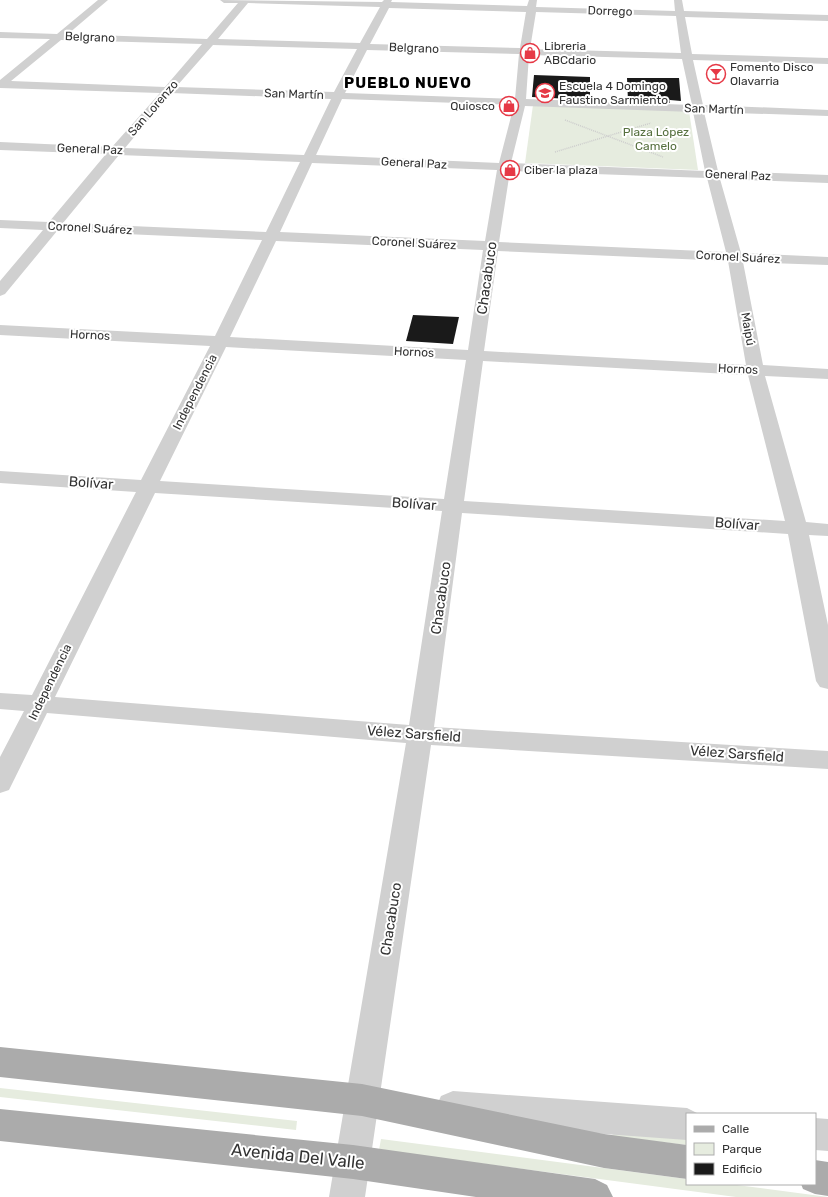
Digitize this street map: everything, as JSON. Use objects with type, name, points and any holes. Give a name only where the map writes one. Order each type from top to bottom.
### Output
[{"type":"main road","points":[[0,1062],[362,1100],[604,1152],[686,1162]]},
{"type":"main road","name":"Avenida Del Valle","points":[[0,1125],[353,1162],[595,1197]]},
{"type":"main road","points":[[816,1177],[828,1179]]},
{"type":"street","points":[[1,84],[104,0]]},
{"type":"street","name":"Dorrego","points":[[224,0],[679,7],[828,18]]},
{"type":"street","name":"San Lorenzo","points":[[0,291],[116,150],[245,0]]},
{"type":"street","name":"Independencia","points":[[0,784],[220,342],[338,96],[387,2]]},
{"type":"street","name":"Chacabuco","points":[[347,1197],[420,735],[491,246],[504,167],[520,103],[524,52],[532,4]]},
{"type":"street","name":"Maipú","points":[[679,7],[687,57],[712,174],[735,257],[755,370],[796,528],[828,681]]},
{"type":"street","name":"Belgrano","points":[[0,34],[828,61]]},
{"type":"street","name":"San Martín","points":[[1,84],[828,113]]},
{"type":"street","name":"General Paz","points":[[0,146],[828,179]]},
{"type":"street","name":"Coronel Suárez","points":[[0,224],[828,261]]},
{"type":"street","name":"Hornos","points":[[0,330],[828,374]]},
{"type":"street","name":"Bolívar","points":[[0,477],[828,530]]},
{"type":"street","name":"Vélez Sarsfield","points":[[0,701],[420,735],[828,760]]},
{"type":"street","points":[[362,1100],[686,1124]]},
{"type":"street","points":[[816,1134],[828,1135]]},
{"type":"path","points":[[564,120],[667,158]]},
{"type":"path","points":[[549,154],[654,123]]},
{"type":"green space","name":"Plaza López Camelo","points":[[533,105],[689,111],[698,170],[525,163]]},
{"type":"green space","points":[[0,1088],[297,1121],[296,1130],[0,1097]]},
{"type":"green space","points":[[627,1127],[686,1134],[686,1145],[610,1136]]},
{"type":"green space","points":[[381,1139],[686,1179],[686,1185],[737,1185],[828,1197],[736,1197],[379,1150]]},
{"type":"building","points":[[534,75],[590,77],[590,100],[532,97]]},
{"type":"building","points":[[627,78],[679,78],[681,101],[670,100],[670,103],[628,101]]},
{"type":"building","points":[[413,315],[459,317],[453,344],[406,341]]},
{"type":"place","name":"Libreria ABCdario","points":[[530,53]]},
{"type":"place","name":"Fomento Disco Olavarria","points":[[716,74]]},
{"type":"place","name":"Escuela 4 Domingo Faustino Sarmiento","points":[[545,93]]},
{"type":"place","name":"Quiosco","points":[[509,106]]},
{"type":"place","name":"Ciber la plaza","points":[[510,170]]},
{"type":"district","name":"PUEBLO NUEVO","points":[[408,83]]}]
